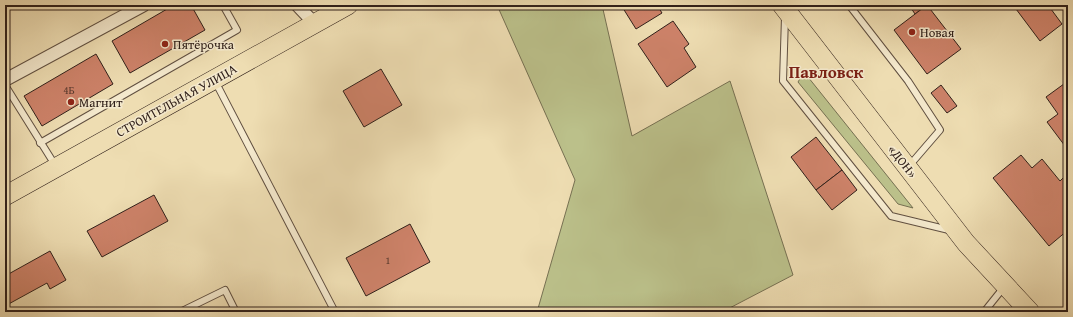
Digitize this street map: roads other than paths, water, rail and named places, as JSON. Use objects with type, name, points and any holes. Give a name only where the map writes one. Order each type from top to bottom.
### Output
[{"type":"main road","name":"СТРОИТЕЛЬНАЯ УЛИЦА","points":[[5,196],[348,5]]},
{"type":"main road","name":"«ДОН»","points":[[784,7],[966,243],[1030,312]]},
{"type":"street","points":[[5,80],[144,5]]},
{"type":"street","points":[[297,5],[314,23]]},
{"type":"lane","points":[[40,143],[237,30],[223,5]]},
{"type":"lane","points":[[850,5],[908,82],[940,130],[908,167]]},
{"type":"lane","points":[[784,7],[783,81],[890,216],[958,232]]},
{"type":"lane","points":[[214,79],[335,312]]},
{"type":"lane","points":[[5,85],[56,168]]},
{"type":"lane","points":[[984,312],[1005,286]]},
{"type":"lane","points":[[180,312],[225,290],[236,312]]},
{"type":"place","name":"Новая","points":[[912,32]]},
{"type":"place","name":"Пятёрочка","points":[[165,44]]},
{"type":"place","name":"Магнит","points":[[71,102]]},
{"type":"district","name":"Павловск","points":[[826,72]]}]
